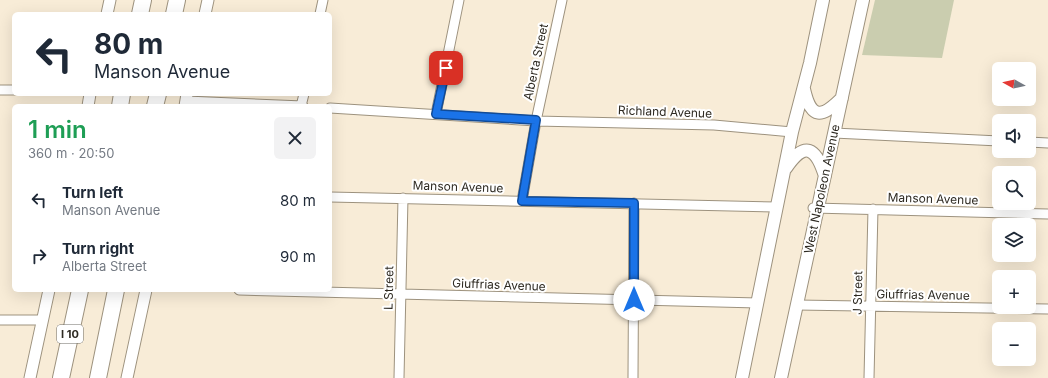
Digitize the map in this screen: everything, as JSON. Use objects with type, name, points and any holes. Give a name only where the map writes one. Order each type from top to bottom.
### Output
[{"type":"highway","points":[[140,12],[143,0]]},
{"type":"highway","points":[[174,12],[177,0]]},
{"type":"highway","name":"I 10","points":[[61,378],[80,292]]},
{"type":"highway","points":[[98,378],[116,292]]},
{"type":"main road","points":[[742,378],[778,207],[792,132],[823,0]]},
{"type":"main road","name":"West Napoleon Avenue","points":[[781,378],[816,208],[825,176],[863,0]]},
{"type":"main road","points":[[803,88],[806,102],[815,112],[826,112],[842,98]]},
{"type":"main road","points":[[785,170],[793,158],[801,152],[807,151],[812,152],[818,157],[825,176]]},
{"type":"street","points":[[107,12],[110,0]]},
{"type":"street","points":[[205,12],[208,0]]},
{"type":"street","points":[[320,12],[323,0]]},
{"type":"street","points":[[332,108],[436,114],[460,0]]},
{"type":"street","name":"Alberta Street","points":[[522,201],[536,120],[562,0]]},
{"type":"street","points":[[0,90],[12,90]]},
{"type":"street","points":[[186,100],[263,104]]},
{"type":"street","name":"Richland Avenue","points":[[436,114],[536,120],[714,125],[792,132]]},
{"type":"street","points":[[834,133],[992,141]]},
{"type":"street","points":[[1036,142],[1048,143]]},
{"type":"street","name":"Manson Avenue","points":[[332,197],[778,207]]},
{"type":"street","name":"L Street","points":[[399,378],[403,198]]},
{"type":"street","points":[[633,378],[634,203]]},
{"type":"street","name":"Manson Avenue","points":[[816,208],[1048,214]]},
{"type":"street","name":"J Street","points":[[868,378],[872,209]]},
{"type":"street","points":[[30,378],[49,292]]},
{"type":"street","points":[[127,378],[146,292]]},
{"type":"street","name":"Giuffrias Avenue","points":[[320,292],[758,303]]},
{"type":"street","name":"Giuffrias Avenue","points":[[797,305],[1048,309]]},
{"type":"street","points":[[0,320],[42,320]]},
{"type":"green space","points":[[875,0],[954,0],[942,58],[862,55]]},
{"type":"route","points":[[446,68],[436,114],[536,120],[522,201],[634,203],[634,300]]}]
